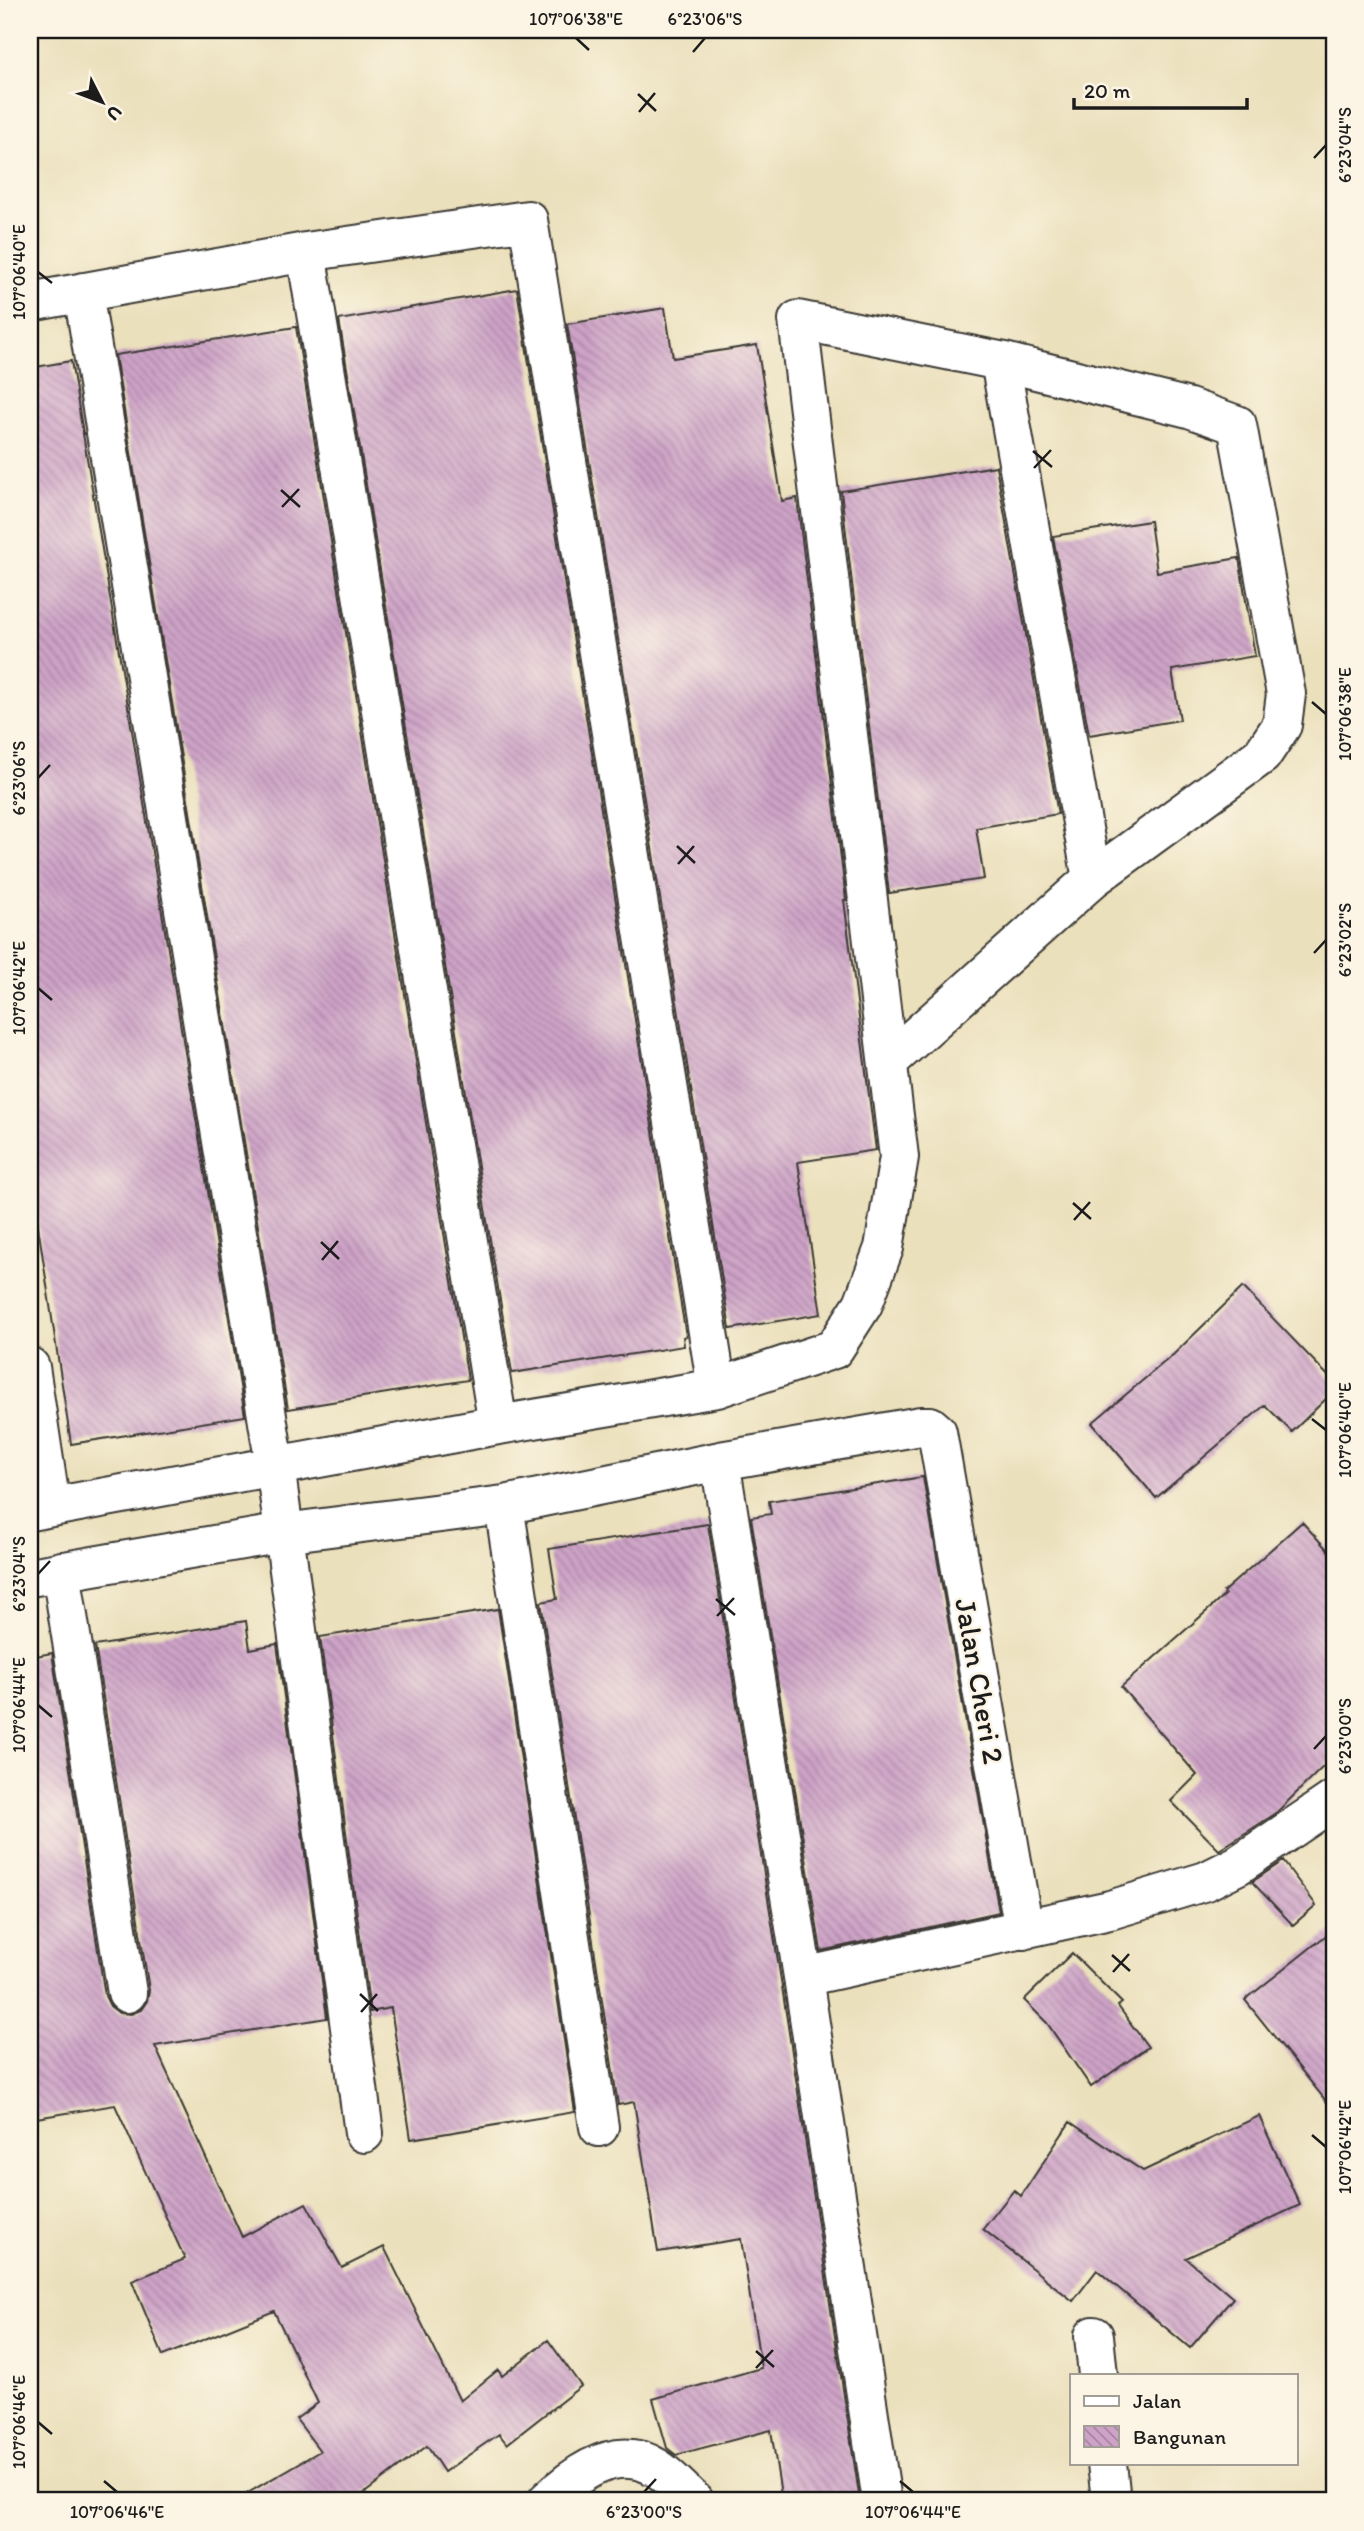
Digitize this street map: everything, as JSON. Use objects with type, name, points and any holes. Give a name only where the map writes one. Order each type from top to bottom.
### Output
[{"type":"street","points":[[30,302],[306,253],[528,220],[717,1388]]},
{"type":"street","points":[[306,253],[498,1425]]},
{"type":"street","points":[[83,292],[275,1465],[364,2133]]},
{"type":"street","points":[[30,1367],[41,1509],[498,1425],[717,1388],[834,1349],[863,1304],[884,1248],[899,1157],[798,320],[1000,360],[1189,408],[1237,425],[1286,694],[1282,725],[1262,755],[1092,879],[889,1061]]},
{"type":"street","points":[[1000,360],[1092,879]]},
{"type":"street","name":"Jalan Cheri 2","points":[[720,1461],[921,1426],[930,1426],[937,1432],[1024,1930]]},
{"type":"street","points":[[127,1993],[45,1574],[284,1533],[504,1504],[720,1461],[803,1977],[882,2501]]},
{"type":"street","points":[[504,1504],[599,2127]]},
{"type":"street","points":[[803,1977],[1110,1910],[1206,1881],[1238,1865],[1334,1800]]},
{"type":"street","points":[[1094,2336],[1098,2374]]},
{"type":"street","points":[[547,2501],[582,2471],[608,2460],[634,2460],[657,2468],[694,2501]]},
{"type":"street","points":[[1107,2464],[1111,2501]]},
{"type":"building","points":[[517,289],[686,1336],[683,1337],[684,1346],[512,1373],[339,320]]},
{"type":"building","points":[[665,308],[673,358],[757,345],[782,501],[797,498],[876,1150],[798,1162],[821,1314],[730,1329],[567,324]]},
{"type":"building","points":[[296,327],[468,1380],[288,1409],[115,355]]},
{"type":"building","points":[[71,361],[245,1416],[71,1444],[30,1173],[30,368]]},
{"type":"building","points":[[996,466],[1058,814],[976,828],[984,879],[889,893],[841,491]]},
{"type":"building","points":[[1150,521],[1157,572],[1239,558],[1255,656],[1172,670],[1180,720],[1089,735],[1053,536]]},
{"type":"building","points":[[1243,1287],[1334,1382],[1334,1391],[1292,1432],[1265,1405],[1156,1498],[1092,1423],[1174,1354]]},
{"type":"building","points":[[923,1477],[999,1912],[821,1951],[751,1517],[771,1514],[769,1501]]},
{"type":"building","points":[[1302,1522],[1334,1557],[1334,1756],[1275,1814],[1219,1850],[1171,1801],[1197,1775],[1121,1687]]},
{"type":"building","points":[[708,1524],[860,2501],[782,2501],[771,2430],[676,2455],[667,2448],[653,2399],[761,2368],[741,2239],[658,2252],[634,2102],[618,2105],[541,1602],[557,1599],[549,1549]]},
{"type":"building","points":[[498,1609],[575,2112],[411,2139],[391,2008],[370,2012],[320,1637]]},
{"type":"building","points":[[246,1621],[250,1649],[277,1644],[327,2018],[155,2046],[242,2237],[306,2203],[342,2268],[384,2247],[460,2401],[498,2370],[502,2376],[548,2340],[581,2386],[507,2444],[499,2434],[444,2472],[427,2446],[354,2501],[234,2501],[320,2451],[296,2419],[318,2403],[274,2311],[163,2356],[132,2281],[185,2259],[115,2105],[30,2119],[30,1657],[52,1653],[105,1996],[110,2006],[119,2013],[131,2014],[141,2010],[147,2001],[149,1990],[95,1646]]},
{"type":"building","points":[[1283,1861],[1316,1905],[1293,1925],[1252,1882]]},
{"type":"building","points":[[1334,1929],[1334,2111],[1245,2000]]},
{"type":"building","points":[[1072,1953],[1122,2003],[1118,2006],[1148,2047],[1091,2087],[1047,2023],[1024,2000]]},
{"type":"building","points":[[1259,2116],[1300,2205],[1186,2258],[1233,2298],[1190,2348],[1097,2270],[1073,2301],[983,2229],[1014,2190],[1021,2196],[1070,2122],[1143,2171]]}]
